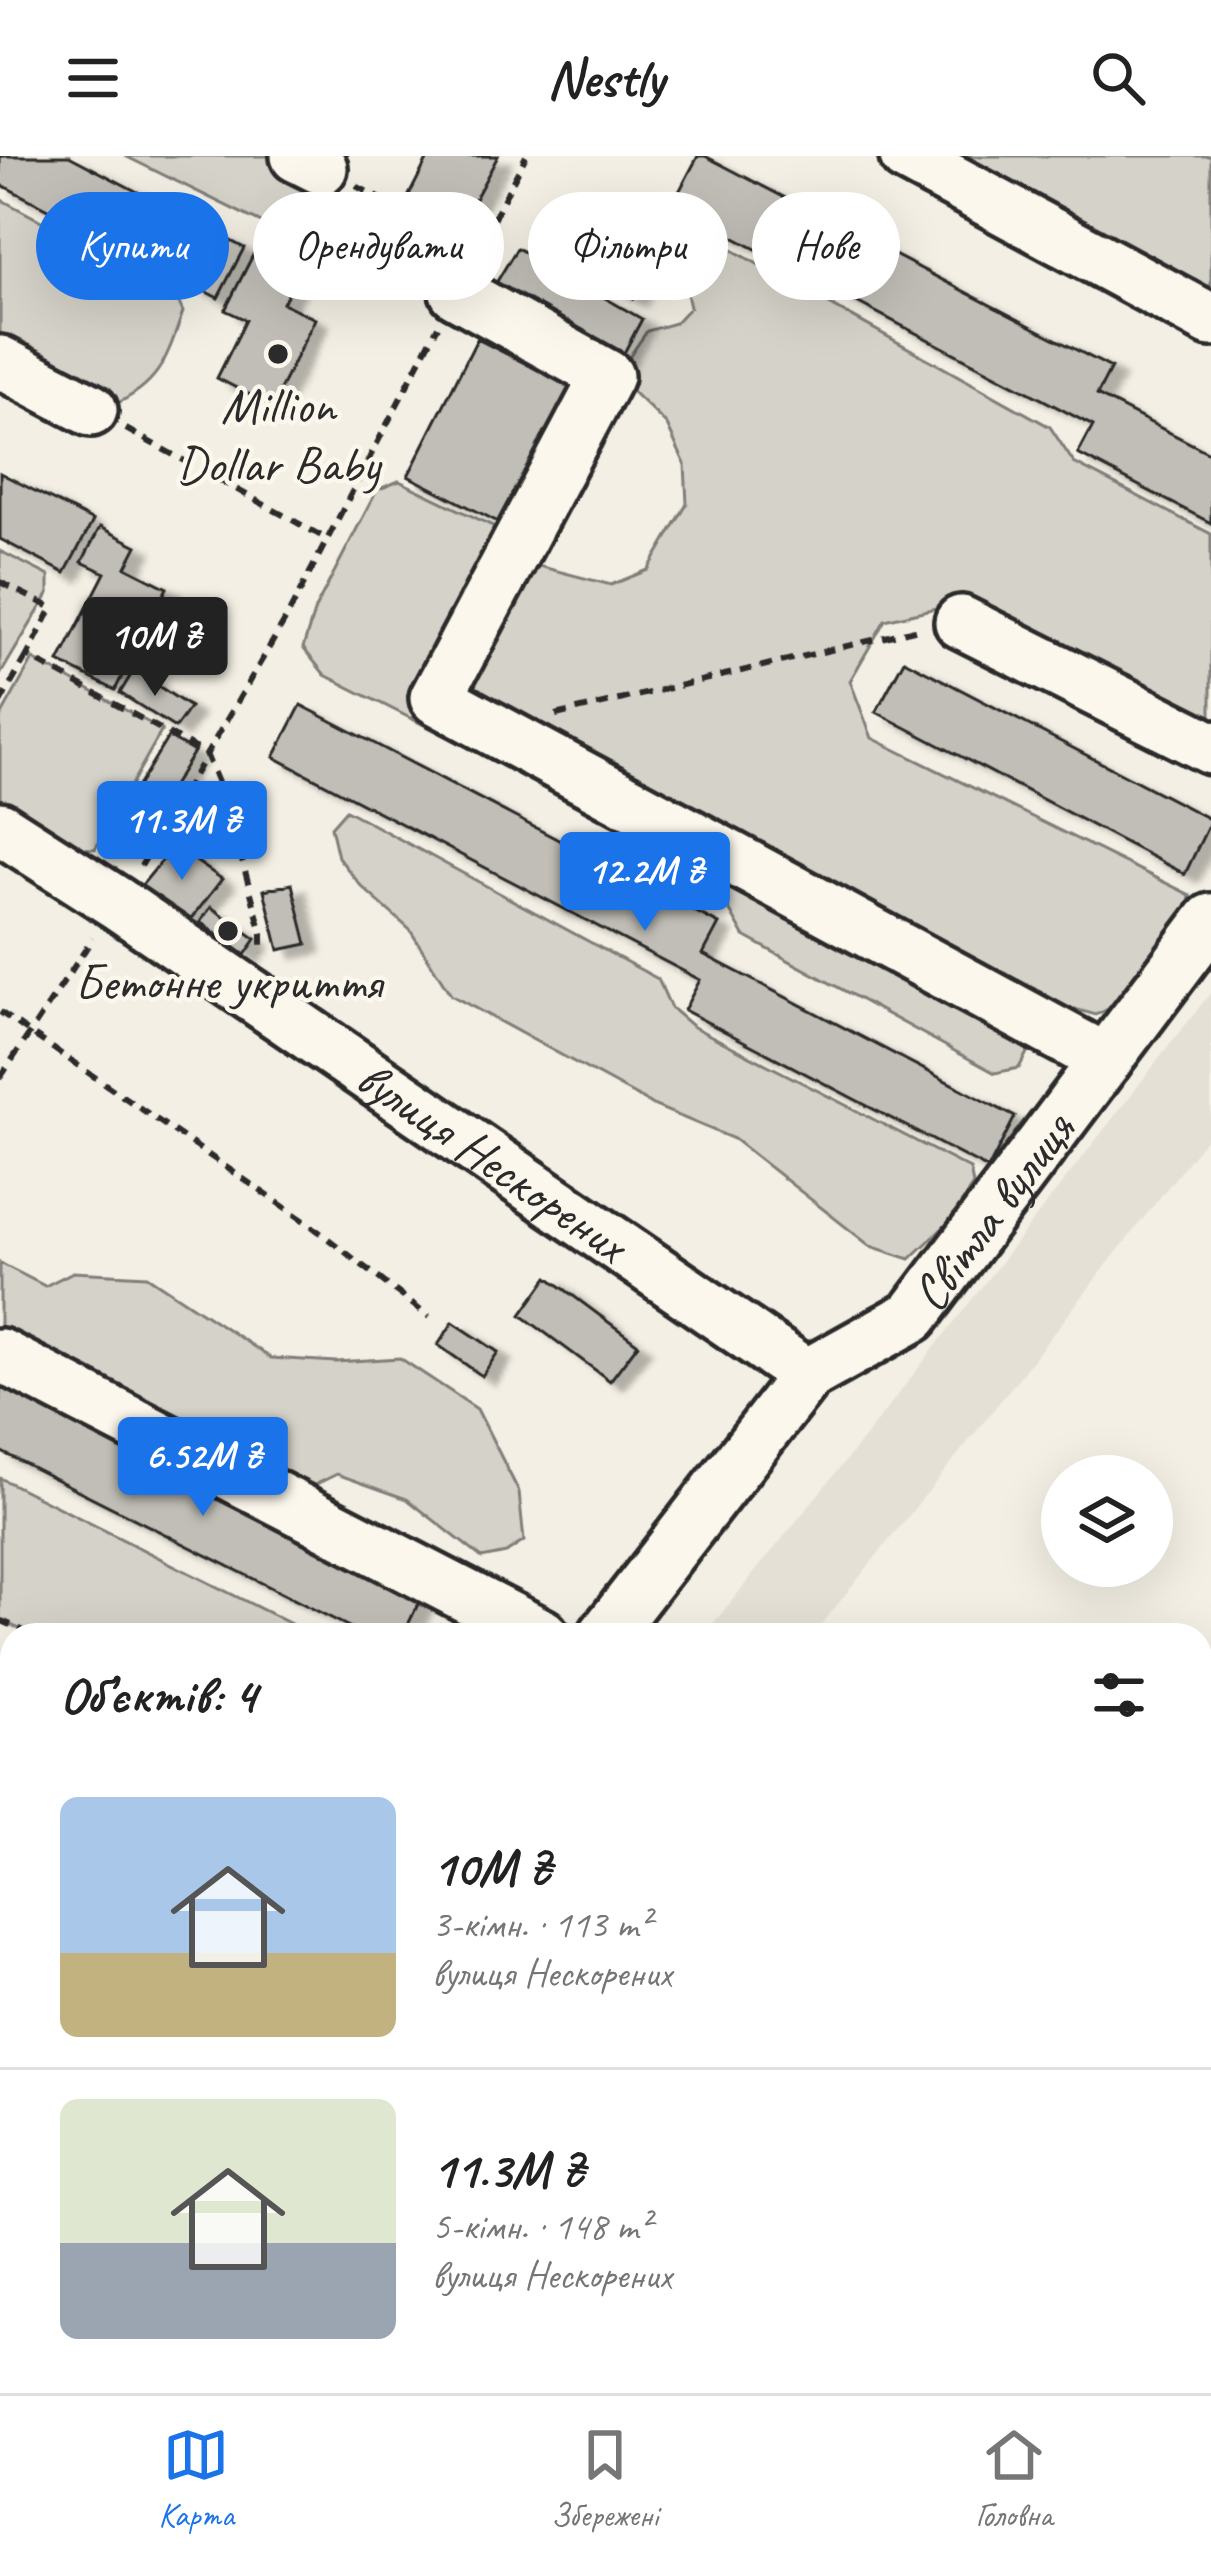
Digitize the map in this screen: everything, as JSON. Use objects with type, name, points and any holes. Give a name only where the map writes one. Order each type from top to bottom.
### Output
[{"type":"street","points":[[906,156],[1211,320]]},
{"type":"street","points":[[504,298],[607,376],[436,698],[1106,1060]]},
{"type":"street","points":[[0,362],[91,410]]},
{"type":"street","points":[[961,622],[1211,748]]},
{"type":"street","name":"вулиця Нескорених","points":[[0,828],[807,1375]]},
{"type":"street","name":"Світла вулиця","points":[[614,1623],[807,1375],[913,1316],[1211,920]]},
{"type":"street","points":[[0,1354],[519,1623]]},
{"type":"path","points":[[504,199],[526,156]]},
{"type":"path","points":[[309,162],[353,192]]},
{"type":"path","points":[[133,880],[254,675],[451,300]]},
{"type":"path","points":[[91,410],[327,539]]},
{"type":"path","points":[[0,582],[52,608],[0,703]]},
{"type":"path","points":[[494,729],[961,622]]},
{"type":"path","points":[[27,656],[206,754],[226,802],[262,933],[262,969]]},
{"type":"path","points":[[0,1078],[95,935]]},
{"type":"path","points":[[0,1012],[309,1223],[429,1317]]},
{"type":"shaded area","points":[[125,156],[295,156],[308,192],[253,192],[253,219],[229,207],[229,192],[198,192]]},
{"type":"shaded area","points":[[936,156],[1211,156],[1211,305]]},
{"type":"shaded area","points":[[0,199],[36,218],[36,300],[178,300],[183,312],[159,369],[141,389],[112,406],[0,348]]},
{"type":"shaded area","points":[[728,248],[752,261],[752,300],[822,300],[1050,427],[1074,463],[1211,534],[1211,730],[965,601],[885,620],[850,681],[872,738],[1190,895],[1188,912],[1122,1002],[1096,1015],[1053,1003],[1019,1068],[995,1073],[744,936],[716,886],[598,813],[325,675],[303,648],[315,609],[377,490],[399,481],[501,530],[538,566],[611,585],[648,570],[687,504],[685,464],[667,425],[632,391],[630,356],[647,331],[675,323],[690,307],[688,300],[728,300]]},
{"type":"shaded area","points":[[0,551],[49,576],[49,593],[0,675]]},
{"type":"shaded area","points":[[33,659],[162,730],[95,849],[79,848],[0,800],[0,718]]},
{"type":"shaded area","points":[[346,810],[658,979],[671,1008],[692,1026],[970,1169],[973,1185],[950,1221],[910,1259],[870,1246],[734,1139],[655,1106],[451,995],[410,930],[361,886],[338,857],[331,827]]},
{"type":"shaded area","points":[[1211,992],[1211,1132],[980,1427],[823,1623],[714,1623]]},
{"type":"shaded area","points":[[0,1263],[45,1286],[73,1272],[147,1276],[271,1358],[336,1362],[400,1358],[477,1409],[519,1492],[524,1541],[506,1553],[482,1558],[407,1499],[337,1474],[298,1493],[0,1339]]},
{"type":"shaded area","points":[[0,1478],[289,1623],[7,1623],[0,1620]]},
{"type":"building","points":[[0,156],[69,156],[137,192],[36,192],[36,203],[0,184]]},
{"type":"building","points":[[429,156],[498,156],[479,192],[411,192]]},
{"type":"building","points":[[698,156],[705,156],[774,192],[752,192],[752,247],[728,234],[728,192],[679,192]]},
{"type":"building","points":[[229,240],[244,248],[229,277]]},
{"type":"building","points":[[517,248],[528,254],[528,300],[609,300],[642,319],[616,368],[553,318],[504,288],[504,270]]},
{"type":"building","points":[[253,255],[253,300],[285,300],[315,319],[272,406],[217,378],[246,320],[225,310]]},
{"type":"building","points":[[900,258],[1111,368],[1097,395],[1211,454],[1211,523],[1078,454],[1093,426],[853,300],[900,300]]},
{"type":"building","points":[[477,339],[580,391],[510,528],[408,476]]},
{"type":"building","points":[[0,473],[93,521],[65,573],[0,539]]},
{"type":"building","points":[[100,527],[137,546],[126,567],[167,588],[115,690],[59,662],[105,573],[82,562]]},
{"type":"building","points":[[904,660],[1211,820],[1185,874],[876,712]]},
{"type":"building","points":[[134,670],[190,707],[175,728],[120,693]]},
{"type":"building","points":[[301,705],[719,924],[703,954],[1015,1117],[988,1169],[684,1010],[700,980],[274,757]]},
{"type":"building","points":[[168,737],[194,752],[159,808],[134,793]]},
{"type":"building","points":[[131,799],[154,812],[133,846],[111,831]]},
{"type":"building","points":[[174,846],[222,879],[189,922],[141,886]]},
{"type":"building","points":[[292,884],[307,944],[279,950],[264,890]]},
{"type":"building","name":"Бетонне укриття","points":[[211,907],[256,939],[245,955],[200,922]]},
{"type":"building","points":[[548,1277],[638,1344],[610,1381],[521,1315]]},
{"type":"building","points":[[453,1322],[498,1352],[482,1376],[438,1345]]},
{"type":"building","points":[[0,1384],[422,1596],[409,1623],[341,1623],[0,1451]]},
{"type":"place","name":"Million Dollar Baby","points":[[278,354]]},
{"type":"place","name":"Бетонне укриття","points":[[228,931]]}]
